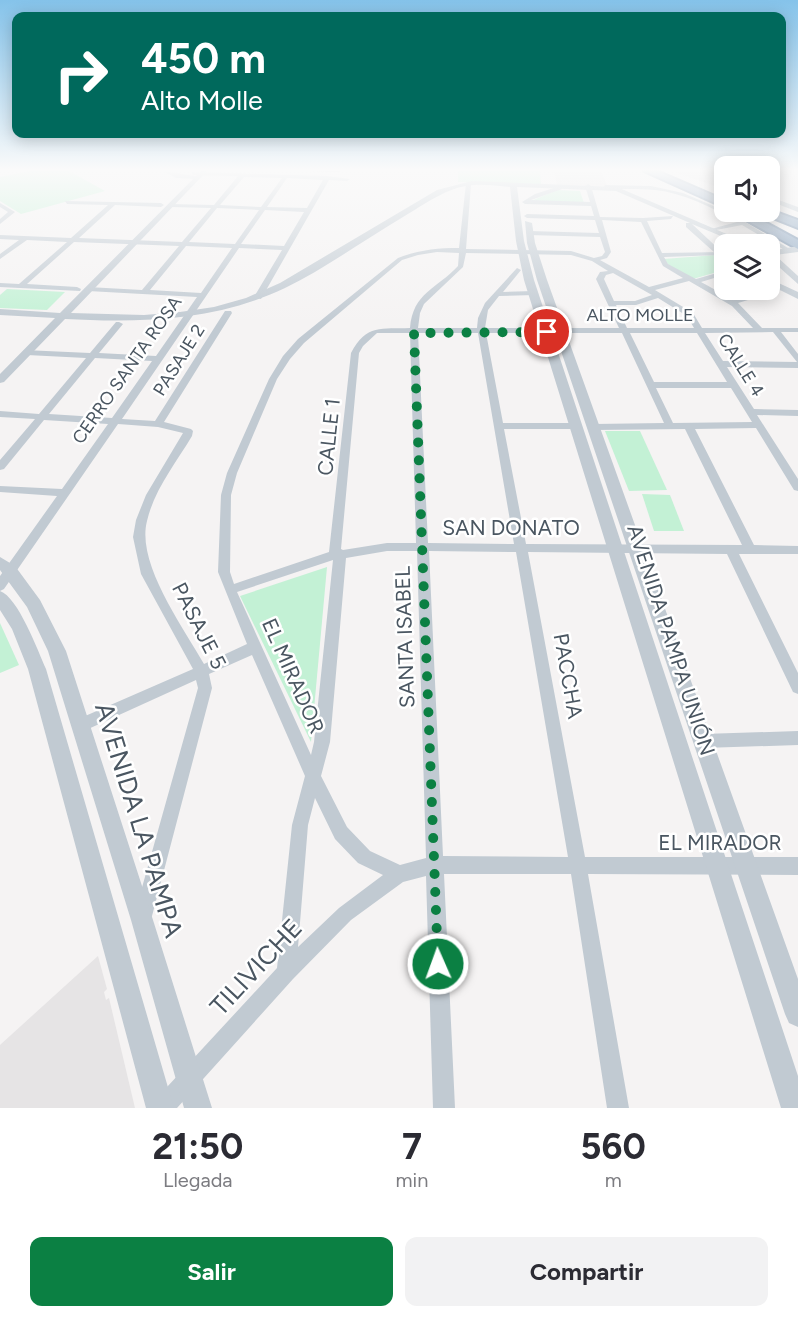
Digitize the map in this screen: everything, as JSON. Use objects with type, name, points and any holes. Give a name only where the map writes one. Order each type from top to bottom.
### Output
[{"type":"highway","points":[[749,223],[796,251]]},
{"type":"street","points":[[21,286],[92,223]]},
{"type":"street","points":[[0,380],[27,352],[77,289],[146,223]]},
{"type":"street","points":[[0,365],[88,289],[151,223]]},
{"type":"street","points":[[144,292],[203,223]]},
{"type":"street","name":"CERRO SANTA ROSA","points":[[3,573],[63,493],[253,223]]},
{"type":"street","points":[[258,297],[301,223]]},
{"type":"street","points":[[0,312],[119,324],[228,313],[267,301],[286,287],[396,223]]},
{"type":"street","name":"SANTA ISABEL","points":[[444,1108],[414,320],[421,302],[435,286],[459,268],[464,250],[466,223]]},
{"type":"street","name":"AVENIDA PAMPA UNIÓN","points":[[523,223],[534,293],[554,332]]},
{"type":"street","name":"AVENIDA PAMPA UNIÓN","points":[[528,223],[527,251],[626,548],[718,866],[795,1108]]},
{"type":"street","points":[[594,260],[608,254],[599,223]]},
{"type":"street","points":[[644,223],[659,255],[669,268],[731,302],[745,312],[761,331]]},
{"type":"street","points":[[684,223],[693,227],[714,248]]},
{"type":"street","points":[[696,223],[722,234]]},
{"type":"street","points":[[713,230],[728,223]]},
{"type":"street","points":[[529,233],[603,235]]},
{"type":"street","points":[[0,237],[286,248]]},
{"type":"street","points":[[0,257],[25,238]]},
{"type":"street","points":[[709,243],[714,239]]},
{"type":"street","name":"EL MIRADOR","points":[[527,251],[423,251],[400,259],[308,334],[281,364],[250,428],[228,484],[224,507],[224,572],[255,647],[314,779],[347,842],[364,857],[399,874],[434,865],[798,866]]},
{"type":"street","name":"CALLE 4","points":[[527,251],[571,253],[594,260],[687,312],[798,488]]},
{"type":"street","points":[[780,257],[796,251]]},
{"type":"street","points":[[659,255],[714,256]]},
{"type":"street","points":[[780,264],[795,278],[780,281]]},
{"type":"street","name":"PACCHA","points":[[517,270],[498,294],[487,303],[482,313],[482,333],[578,866],[618,1108]]},
{"type":"street","points":[[614,272],[603,274],[600,279],[670,426]]},
{"type":"street","points":[[648,290],[714,275]]},
{"type":"street","points":[[0,285],[77,289]]},
{"type":"street","points":[[780,286],[798,296]]},
{"type":"street","points":[[0,318],[185,318],[227,307],[286,287]]},
{"type":"street","points":[[731,302],[784,288]]},
{"type":"street","points":[[88,289],[202,295]]},
{"type":"street","points":[[498,294],[534,293]]},
{"type":"street","points":[[612,303],[636,303],[658,296]]},
{"type":"street","name":"PASAJE 2","points":[[158,424],[228,313]]},
{"type":"street","points":[[0,467],[119,324]]},
{"type":"street","name":"ALTO MOLLE","points":[[375,331],[482,333],[798,330]]},
{"type":"street","name":"CALLE 1","points":[[286,972],[300,825],[322,742],[355,353],[359,345],[375,331]]},
{"type":"street","points":[[776,331],[798,362]]},
{"type":"street","points":[[27,352],[157,359]]},
{"type":"street","points":[[721,364],[798,362]]},
{"type":"street","points":[[650,385],[734,385]]},
{"type":"street","points":[[751,412],[798,412]]},
{"type":"street","points":[[0,414],[158,424]]},
{"type":"street","name":"PASAJE 5","points":[[142,920],[205,688],[201,671],[143,564],[139,533],[147,507],[188,431],[158,424]]},
{"type":"street","points":[[498,426],[759,425]]},
{"type":"street","points":[[689,426],[750,549]]},
{"type":"street","points":[[0,489],[63,493]]},
{"type":"street","name":"SAN DONATO","points":[[230,590],[338,553],[387,547],[798,550]]},
{"type":"street","name":"AVENIDA PAMPA UNIÓN","points":[[626,548],[703,741],[798,1014]]},
{"type":"street","points":[[731,549],[798,688]]},
{"type":"street","name":"AVENIDA LA PAMPA","points":[[3,573],[34,604],[50,634],[81,724],[198,1108]]},
{"type":"street","points":[[0,597],[19,627],[37,669],[162,1108]]},
{"type":"street","points":[[81,724],[255,647]]},
{"type":"street","points":[[703,741],[798,738]]},
{"type":"street","name":"TILIVICHE","points":[[162,1108],[286,972],[345,914],[399,874]]},
{"type":"shaded area","points":[[98,956],[107,989],[104,992],[106,1000],[109,998],[135,1108],[0,1108],[0,1045]]},
{"type":"green space","points":[[714,255],[714,273],[693,279],[671,268],[664,259]]},
{"type":"green space","points":[[7,289],[65,292],[47,310],[0,308],[0,295]]},
{"type":"green space","points":[[605,431],[640,431],[667,490],[629,491]]},
{"type":"green space","points":[[642,494],[670,495],[684,531],[654,531]]},
{"type":"green space","points":[[327,567],[311,742],[240,596]]},
{"type":"green space","points":[[0,623],[19,665],[0,673]]},
{"type":"route","points":[[438,964],[414,333],[547,332]]}]
